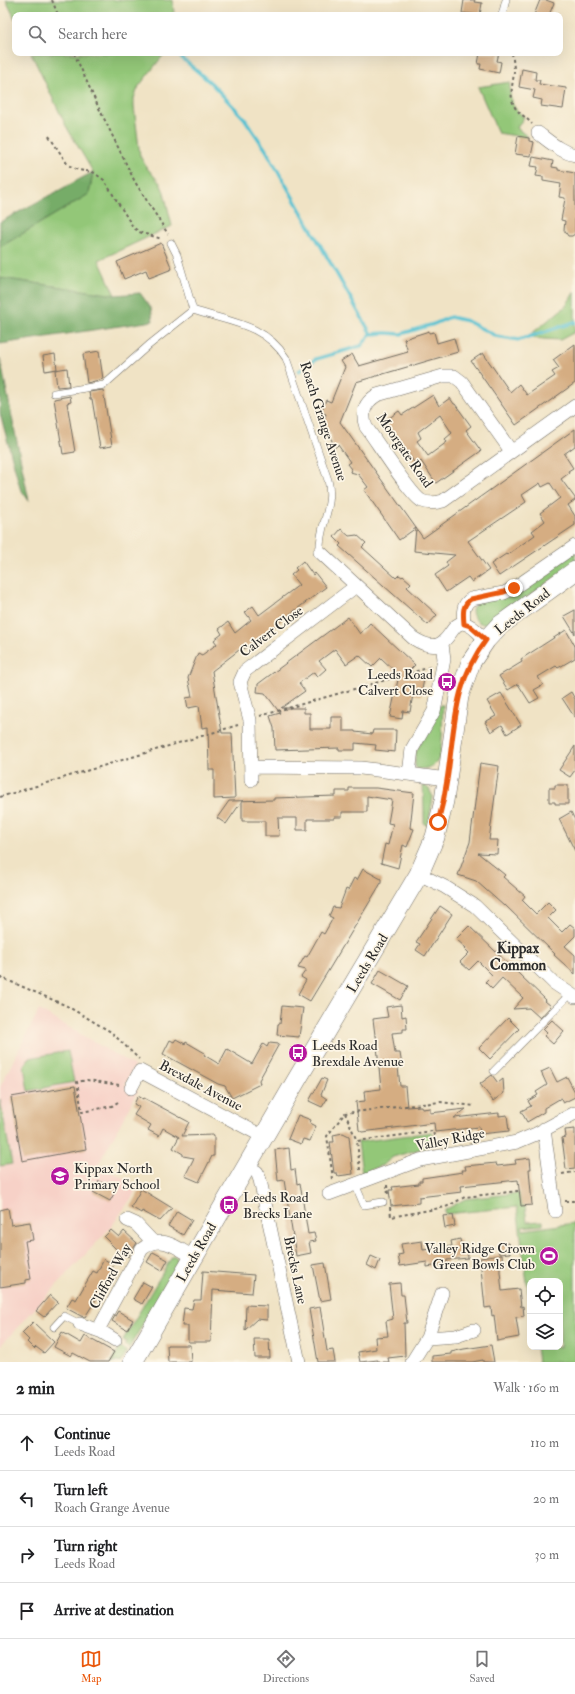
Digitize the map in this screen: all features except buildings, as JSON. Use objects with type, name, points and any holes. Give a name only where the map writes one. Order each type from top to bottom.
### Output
[{"type":"main road","name":"Leeds Road","points":[[133,1362],[193,1257],[419,874],[435,837],[448,779],[459,696],[471,662],[486,640],[499,626],[575,571]]},
{"type":"street","points":[[538,133],[556,146],[575,155]]},
{"type":"street","name":"Moorgate Road","points":[[511,451],[462,382],[454,376],[443,376],[376,395],[370,399],[363,412],[363,420],[366,427],[416,497],[429,503],[443,501],[575,406]]},
{"type":"street","name":"Leeds Road","points":[[464,624],[463,610],[467,601],[514,588],[575,546]]},
{"type":"street","name":"Roach Grange Avenue","points":[[320,552],[413,638],[426,645],[433,646],[442,644]]},
{"type":"street","name":"Calvert Close","points":[[250,780],[250,720],[240,688],[241,676],[245,671],[356,586]]},
{"type":"street","points":[[409,774],[412,749],[434,711],[444,659],[442,644],[454,628],[460,624],[470,626],[486,640]]},
{"type":"street","points":[[251,767],[307,766],[361,768],[448,779]]},
{"type":"street","points":[[419,874],[445,887],[475,906],[534,965],[554,983],[572,996]]},
{"type":"street","name":"Brexdale Avenue","points":[[129,1087],[140,1071],[264,1137]]},
{"type":"street","name":"Valley Ridge","points":[[332,1193],[420,1160],[508,1144],[544,1130],[575,1113]]},
{"type":"street","points":[[544,1130],[555,1211]]},
{"type":"street","name":"Brecks Lane","points":[[247,1166],[257,1172],[260,1180],[299,1362]]},
{"type":"street","name":"Clifford Way","points":[[127,1220],[136,1224],[154,1242]]},
{"type":"street","name":"Clifford Way","points":[[98,1330],[142,1249],[154,1242],[167,1243],[193,1257]]},
{"type":"street","points":[[412,1362],[427,1338],[442,1293]]},
{"type":"street","name":"Clifford Way","points":[[80,1324],[98,1330],[115,1340]]},
{"type":"street","points":[[427,1338],[456,1336],[474,1330]]},
{"type":"lane","points":[[503,12],[506,0]]},
{"type":"lane","points":[[54,393],[104,385],[149,345],[193,310],[177,255],[171,243]]},
{"type":"lane","name":"Roach Grange Avenue","points":[[193,310],[251,328],[275,343],[286,358],[330,488],[329,506],[319,543],[320,552]]},
{"type":"lane","points":[[494,1071],[572,996]]},
{"type":"lane","points":[[359,1183],[364,1205],[383,1202]]},
{"type":"lane","points":[[54,1327],[64,1316],[80,1324]]},
{"type":"path","points":[[52,0],[57,12]]},
{"type":"path","points":[[75,56],[135,182],[168,231],[171,243]]},
{"type":"path","points":[[512,56],[514,74],[511,94],[513,102],[517,110],[525,115],[538,133]]},
{"type":"path","points":[[49,136],[68,165],[78,170],[93,172],[104,180],[133,227],[140,232],[171,243]]},
{"type":"path","points":[[0,977],[67,1006],[111,1032],[140,1060],[140,1071]]},
{"type":"path","points":[[118,1102],[112,1106],[82,1112],[77,1082],[87,1080],[129,1087]]},
{"type":"path","points":[[332,1193],[327,1136],[345,1113],[440,1102],[475,1106]]},
{"type":"path","points":[[345,1113],[357,1141],[359,1183]]},
{"type":"path","points":[[357,1141],[434,1131],[437,1156]]},
{"type":"path","points":[[385,1172],[391,1217],[446,1207],[465,1197],[518,1191]]},
{"type":"shaded area","name":"Kippax North Primary School","points":[[39,1010],[135,1066],[125,1084],[138,1091],[98,1165],[140,1186],[111,1227],[0,1346],[0,1087]]},
{"type":"green space","points":[[6,0],[173,0],[174,12],[12,12]]},
{"type":"green space","points":[[32,56],[163,56],[139,86],[134,98],[134,107],[140,156],[147,168],[160,183],[164,192],[172,226],[99,260],[115,295],[0,278],[0,247],[89,194],[93,172],[66,126]]},
{"type":"green space","points":[[510,82],[512,102],[516,110],[524,117],[517,128],[529,138],[498,133],[478,87]]},
{"type":"green space","points":[[93,172],[89,194],[0,247],[0,222]]},
{"type":"green space","points":[[0,278],[115,295],[140,293],[151,308],[153,321],[0,344]]},
{"type":"green space","points":[[575,291],[575,332],[560,340],[526,338],[566,306]]},
{"type":"green space","points":[[0,358],[29,501],[20,488],[0,413]]},
{"type":"green space","points":[[575,552],[575,563],[488,625],[479,622],[474,618],[472,609],[476,603]]},
{"type":"green space","points":[[440,705],[443,705],[439,759],[432,766],[418,769],[415,767],[415,754]]},
{"type":"green space","points":[[423,785],[429,789],[433,797],[428,825],[424,824]]},
{"type":"green space","points":[[68,1051],[74,1082],[28,1091],[24,1066],[29,1058]]},
{"type":"green space","points":[[0,1099],[12,1164],[0,1166]]},
{"type":"green space","points":[[432,1132],[434,1145],[393,1157],[383,1165],[362,1173],[358,1142]]},
{"type":"green space","points":[[519,1193],[521,1206],[525,1206],[527,1222],[543,1221],[543,1225],[522,1227],[523,1230],[575,1223],[575,1362],[538,1362],[536,1350],[563,1350],[563,1278],[527,1278],[527,1282],[517,1207],[445,1214],[445,1210],[465,1199]]},
{"type":"green space","points":[[173,1255],[177,1258],[178,1264],[129,1348],[125,1345],[127,1342],[123,1340]]},
{"type":"green space","points":[[120,1347],[127,1352],[121,1362],[111,1362]]},
{"type":"waterway","points":[[180,56],[211,83],[244,118],[266,150],[371,334]]},
{"type":"waterway","points":[[371,334],[401,334],[434,324],[450,317],[467,321],[496,336],[519,340],[575,322]]},
{"type":"waterway","points":[[299,371],[316,359],[361,346],[371,334]]},
{"type":"place","name":"Leeds Road Calvert Close","points":[[447,682]]},
{"type":"place","name":"Leeds Road Brexdale Avenue","points":[[298,1053]]},
{"type":"place","name":"Kippax North Primary School","points":[[60,1176]]},
{"type":"place","name":"Leeds Road Brecks Lane","points":[[229,1205]]},
{"type":"place","name":"Valley Ridge Crown Green Bowls Club","points":[[549,1256]]},
{"type":"district","name":"Kippax Common","points":[[518,956]]},
{"type":"route","points":[[438,822],[448,779],[455,718],[464,677],[471,662],[486,640],[470,626],[464,624],[464,605],[471,599],[504,592],[514,588]]}]
